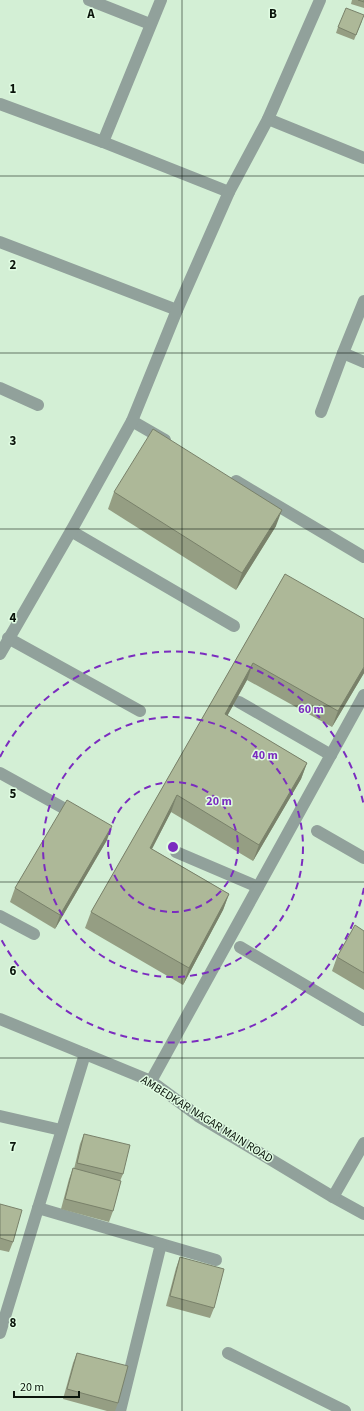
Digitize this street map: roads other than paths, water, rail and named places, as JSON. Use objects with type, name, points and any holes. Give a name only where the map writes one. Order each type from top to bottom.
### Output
[{"type":"street","points":[[89,0],[150,24]]},
{"type":"street","points":[[103,142],[160,0]]},
{"type":"street","points":[[0,654],[72,531],[132,421],[177,310],[229,192],[268,119],[320,0]]},
{"type":"street","points":[[0,104],[103,142],[229,192]]},
{"type":"street","points":[[268,119],[364,158]]},
{"type":"street","points":[[0,242],[177,310]]},
{"type":"street","points":[[321,412],[364,301]]},
{"type":"street","points":[[343,353],[364,362]]},
{"type":"street","points":[[0,388],[38,405]]},
{"type":"street","points":[[132,421],[172,444]]},
{"type":"street","points":[[226,476],[364,557]]},
{"type":"street","points":[[72,531],[234,626]]},
{"type":"street","points":[[8,638],[140,711]]},
{"type":"street","points":[[151,1081],[364,695]]},
{"type":"street","points":[[239,702],[332,754]]},
{"type":"street","points":[[0,773],[83,819]]},
{"type":"street","points":[[317,831],[364,858]]},
{"type":"street","points":[[176,852],[258,888]]},
{"type":"street","points":[[0,916],[34,934]]},
{"type":"street","points":[[240,947],[364,1020]]},
{"type":"street","name":"AMBEDKAR NAGAR MAIN ROAD","points":[[0,1019],[151,1081],[198,1116],[364,1214]]},
{"type":"street","points":[[0,1334],[85,1054]]},
{"type":"street","points":[[0,1116],[61,1130]]},
{"type":"street","points":[[333,1197],[364,1143]]},
{"type":"street","points":[[38,1208],[216,1260]]},
{"type":"street","points":[[120,1411],[161,1244]]},
{"type":"street","points":[[228,1353],[345,1411]]}]
